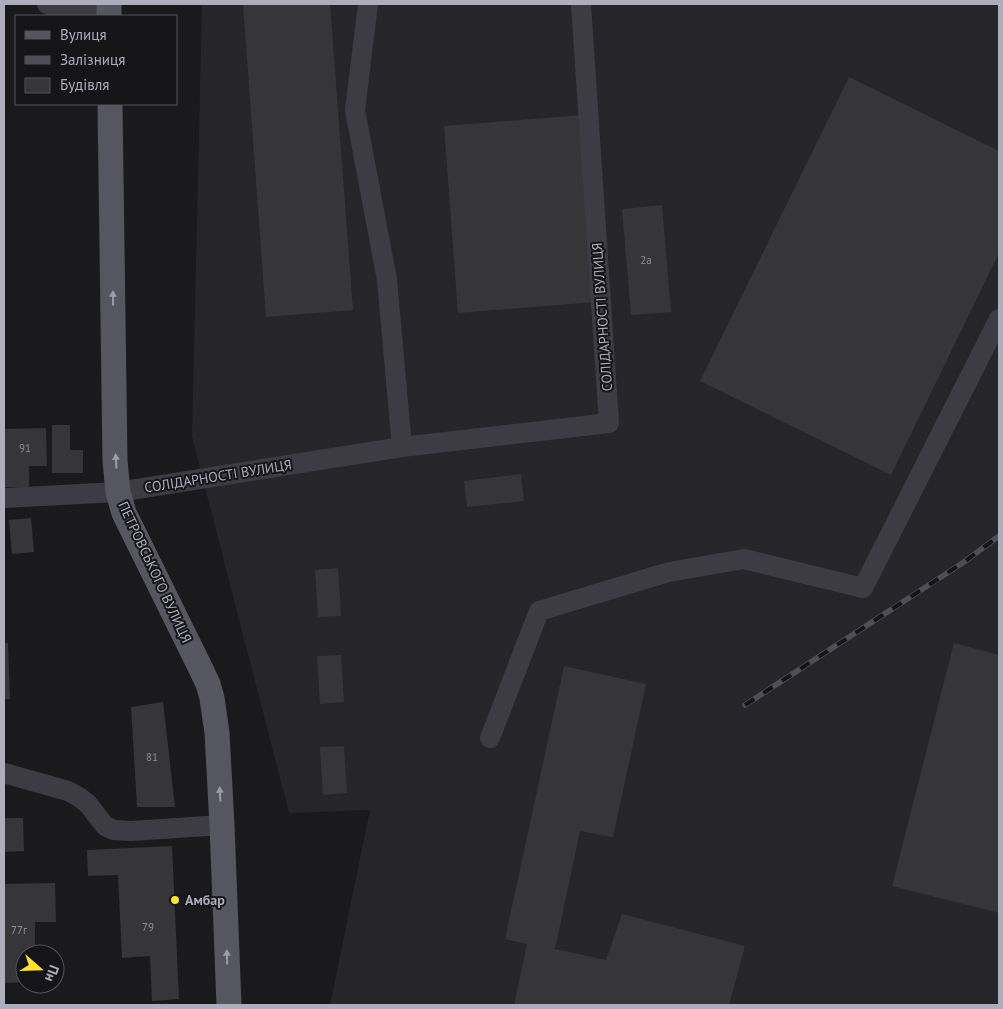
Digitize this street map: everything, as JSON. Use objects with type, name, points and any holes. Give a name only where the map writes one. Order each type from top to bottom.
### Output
[{"type":"main road","name":"ПЕТРОВСЬКОГО ВУЛИЦЯ","points":[[110,105],[115,462],[118,492],[124,513],[199,664],[212,698],[217,733],[230,1005]]},
{"type":"street","points":[[47,4],[66,12],[109,11]]},
{"type":"street","points":[[368,4],[355,110],[387,280],[402,447]]},
{"type":"street","name":"СОЛІДАРНОСТІ ВУЛИЦЯ","points":[[4,498],[118,492],[402,447],[609,422],[581,4]]},
{"type":"street","points":[[490,738],[539,611],[669,572],[744,558],[863,588],[999,319]]},
{"type":"street","points":[[4,773],[68,791],[79,796],[88,804],[105,826],[114,830],[131,832],[222,825]]},
{"type":"shaded area","points":[[202,4],[999,4],[999,1005],[330,1005],[370,810],[289,813],[192,437]]},
{"type":"building","points":[[243,4],[330,4],[353,310],[266,317]]},
{"type":"building","points":[[849,77],[999,151],[999,253],[891,475],[700,381]]},
{"type":"building","points":[[582,115],[596,302],[458,313],[444,126]]},
{"type":"building","points":[[662,205],[671,312],[631,315],[622,209]]},
{"type":"building","points":[[52,425],[70,425],[70,450],[83,450],[83,473],[52,473]]},
{"type":"building","points":[[46,428],[47,466],[29,466],[29,487],[4,487],[4,429]]},
{"type":"building","points":[[521,474],[524,501],[467,507],[464,481]]},
{"type":"building","points":[[31,518],[34,552],[12,554],[9,520]]},
{"type":"building","points":[[338,568],[341,616],[318,617],[315,570]]},
{"type":"building","points":[[4,643],[8,643],[10,699],[4,699]]},
{"type":"building","points":[[954,643],[999,655],[999,913],[892,886]]},
{"type":"building","points":[[341,655],[344,702],[320,704],[317,656]]},
{"type":"building","points":[[564,666],[646,684],[613,837],[580,831],[555,949],[606,960],[622,914],[745,946],[729,1005],[514,1005],[527,944],[505,939]]},
{"type":"building","points":[[163,702],[175,807],[137,807],[131,707]]},
{"type":"building","points":[[344,746],[347,793],[323,795],[320,747]]},
{"type":"building","points":[[4,818],[23,818],[24,851],[4,852]]},
{"type":"building","points":[[172,846],[179,999],[152,1001],[150,956],[122,958],[118,875],[88,876],[87,850]]},
{"type":"building","points":[[55,883],[56,922],[35,922],[35,944],[15,944],[15,982],[4,983],[4,884]]},
{"type":"railway","points":[[745,705],[964,562],[999,536]]},
{"type":"place","name":"Амбар","points":[[175,900]]}]
